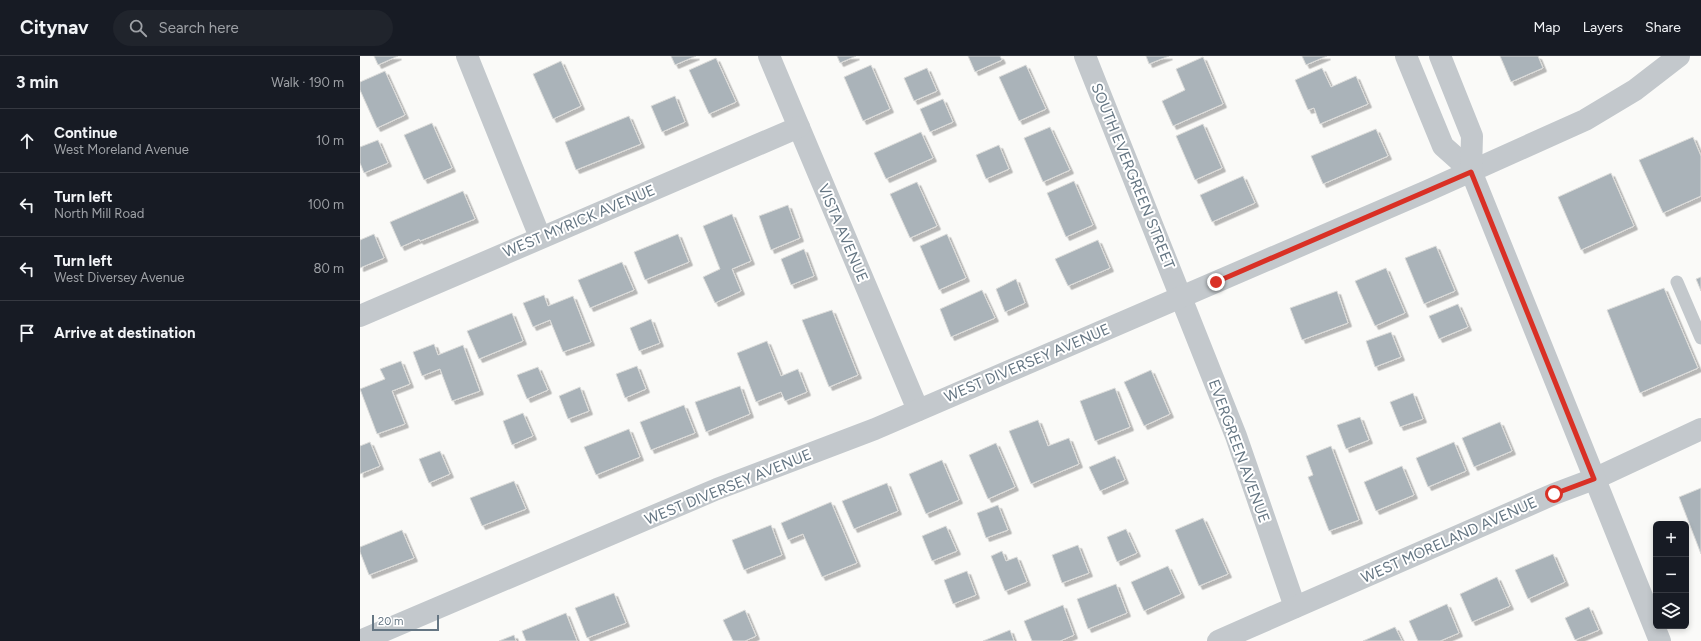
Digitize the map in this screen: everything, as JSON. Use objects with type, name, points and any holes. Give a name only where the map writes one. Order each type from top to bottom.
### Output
[{"type":"street","points":[[467,56],[540,237]]},
{"type":"street","name":"VISTA AVENUE","points":[[769,56],[918,410]]},
{"type":"street","name":"SOUTH EVERGREEN STREET","points":[[1085,56],[1181,296]]},
{"type":"street","points":[[1406,56],[1443,146],[1471,172]]},
{"type":"street","points":[[1440,56],[1472,136],[1471,172],[1660,641]]},
{"type":"street","name":"WEST DIVERSEY AVENUE","points":[[360,641],[717,489],[875,429],[1471,172],[1585,120],[1635,90],[1679,56]]},
{"type":"street","name":"WEST MYRICK AVENUE","points":[[360,316],[540,237],[799,127]]},
{"type":"street","name":"EVERGREEN AVENUE","points":[[1181,296],[1236,436],[1295,607]]},
{"type":"street","name":"WEST MORELAND AVENUE","points":[[1218,641],[1554,494],[1594,479],[1701,429]]},
{"type":"lane","points":[[1677,282],[1701,338]]},
{"type":"building","points":[[374,56],[398,56],[378,65]]},
{"type":"building","points":[[671,56],[696,56],[675,65]]},
{"type":"building","points":[[837,56],[856,56],[840,63]]},
{"type":"building","points":[[968,56],[1000,56],[1002,60],[975,72]]},
{"type":"building","points":[[1146,56],[1169,56],[1149,64]]},
{"type":"building","points":[[1302,56],[1327,56],[1306,65]]},
{"type":"building","points":[[1500,56],[1538,56],[1543,68],[1511,82]]},
{"type":"building","points":[[1203,57],[1223,104],[1173,126],[1162,101],[1185,90],[1176,69]]},
{"type":"building","points":[[716,58],[736,102],[709,114],[689,70]]},
{"type":"building","points":[[561,61],[581,106],[553,119],[533,74]]},
{"type":"building","points":[[871,65],[890,109],[863,121],[844,77]]},
{"type":"building","points":[[1026,65],[1046,109],[1019,121],[999,77]]},
{"type":"building","points":[[927,68],[937,91],[914,101],[904,78]]},
{"type":"building","points":[[1322,68],[1331,87],[1356,76],[1368,104],[1320,124],[1314,108],[1308,110],[1295,80]]},
{"type":"building","points":[[385,71],[405,115],[377,128],[360,90],[360,82]]},
{"type":"building","points":[[675,96],[685,122],[662,132],[651,106]]},
{"type":"building","points":[[943,99],[953,122],[930,132],[920,109]]},
{"type":"building","points":[[629,116],[641,144],[576,170],[565,142]]},
{"type":"building","points":[[432,123],[452,168],[424,180],[404,135]]},
{"type":"building","points":[[1203,124],[1222,168],[1195,180],[1176,136]]},
{"type":"building","points":[[1050,127],[1070,170],[1043,182],[1024,138]]},
{"type":"building","points":[[1376,129],[1388,156],[1323,184],[1311,156]]},
{"type":"building","points":[[921,132],[933,158],[886,179],[874,153]]},
{"type":"building","points":[[1693,137],[1701,156],[1701,196],[1663,213],[1639,160]]},
{"type":"building","points":[[378,140],[388,163],[364,173],[360,163],[360,147]]},
{"type":"building","points":[[999,145],[1009,169],[986,179],[976,155]]},
{"type":"building","points":[[1611,173],[1634,226],[1581,250],[1558,197]]},
{"type":"building","points":[[1243,176],[1255,203],[1212,222],[1200,195]]},
{"type":"building","points":[[1074,181],[1093,225],[1066,237],[1047,193]]},
{"type":"building","points":[[917,182],[937,226],[910,238],[890,194]]},
{"type":"building","points":[[463,191],[475,219],[401,247],[390,222]]},
{"type":"building","points":[[788,205],[800,238],[771,250],[759,216]]},
{"type":"building","points":[[732,214],[751,261],[732,269],[741,291],[715,303],[703,277],[720,269],[703,226]]},
{"type":"building","points":[[374,234],[384,258],[360,268],[360,240]]},
{"type":"building","points":[[678,234],[689,262],[645,280],[634,252]]},
{"type":"building","points":[[947,234],[966,278],[939,290],[920,246]]},
{"type":"building","points":[[1098,240],[1110,268],[1068,286],[1055,259]]},
{"type":"building","points":[[1436,246],[1455,291],[1424,304],[1405,258]]},
{"type":"building","points":[[804,249],[814,276],[791,285],[781,259]]},
{"type":"building","points":[[622,262],[634,290],[590,308],[578,280]]},
{"type":"building","points":[[1386,268],[1405,313],[1375,326],[1355,281]]},
{"type":"building","points":[[1701,277],[1701,291],[1696,279]]},
{"type":"building","points":[[1016,279],[1025,303],[1005,312],[996,289]]},
{"type":"building","points":[[1664,288],[1698,368],[1640,393],[1607,310]]},
{"type":"building","points":[[982,290],[995,318],[951,337],[940,309]]},
{"type":"building","points":[[1337,291],[1348,323],[1302,340],[1290,308]]},
{"type":"building","points":[[544,295],[548,306],[573,296],[591,342],[563,352],[550,320],[533,327],[523,303]]},
{"type":"building","points":[[1458,304],[1468,327],[1439,339],[1429,316]]},
{"type":"building","points":[[832,310],[858,375],[829,387],[802,320]]},
{"type":"building","points":[[512,313],[523,341],[479,359],[467,331]]},
{"type":"building","points":[[651,319],[660,343],[639,351],[630,328]]},
{"type":"building","points":[[1391,332],[1401,357],[1375,367],[1366,341]]},
{"type":"building","points":[[767,341],[781,376],[798,369],[807,392],[785,401],[781,392],[756,402],[737,353]]},
{"type":"building","points":[[434,344],[438,355],[463,345],[480,391],[452,401],[440,369],[422,376],[413,352]]},
{"type":"building","points":[[401,361],[410,384],[392,391],[405,424],[377,434],[360,389],[385,379],[380,369]]},
{"type":"building","points":[[637,366],[646,389],[625,398],[616,374]]},
{"type":"building","points":[[538,367],[548,390],[527,399],[517,375]]},
{"type":"building","points":[[1151,370],[1170,414],[1144,426],[1124,382]]},
{"type":"building","points":[[740,386],[750,414],[706,432],[695,402]]},
{"type":"building","points":[[580,387],[589,411],[568,419],[559,396]]},
{"type":"building","points":[[1115,388],[1130,427],[1095,441],[1080,401]]},
{"type":"building","points":[[1413,393],[1423,419],[1400,427],[1390,402]]},
{"type":"building","points":[[684,405],[695,433],[651,450],[640,422]]},
{"type":"building","points":[[523,413],[533,436],[512,445],[503,421]]},
{"type":"building","points":[[1360,417],[1369,440],[1346,449],[1337,425]]},
{"type":"building","points":[[1038,420],[1048,446],[1069,438],[1079,464],[1031,484],[1009,431]]},
{"type":"building","points":[[1500,422],[1512,451],[1474,467],[1462,438]]},
{"type":"building","points":[[629,429],[640,457],[596,475],[584,447]]},
{"type":"building","points":[[370,442],[380,466],[360,474],[360,446]]},
{"type":"building","points":[[1454,442],[1466,471],[1428,487],[1416,458]]},
{"type":"building","points":[[996,443],[1015,487],[988,499],[969,455]]},
{"type":"building","points":[[1331,446],[1359,520],[1329,531],[1308,477],[1313,475],[1306,456]]},
{"type":"building","points":[[440,451],[450,474],[429,483],[419,459]]},
{"type":"building","points":[[1115,456],[1125,480],[1100,491],[1089,467]]},
{"type":"building","points":[[942,460],[959,500],[926,514],[909,474]]},
{"type":"building","points":[[1402,466],[1414,495],[1376,511],[1364,482]]},
{"type":"building","points":[[514,481],[526,509],[482,526],[470,498]]},
{"type":"building","points":[[887,483],[898,511],[854,529],[842,501]]},
{"type":"building","points":[[1701,488],[1701,554],[1689,521],[1679,497]]},
{"type":"building","points":[[831,502],[857,563],[822,577],[803,534],[788,540],[781,523]]},
{"type":"building","points":[[998,505],[1008,530],[986,538],[977,513]]},
{"type":"building","points":[[1203,518],[1228,574],[1199,586],[1175,530]]},
{"type":"building","points":[[771,525],[782,555],[744,570],[732,540]]},
{"type":"building","points":[[946,526],[957,551],[932,561],[922,536]]},
{"type":"building","points":[[1126,529],[1137,553],[1117,562],[1107,537]]},
{"type":"building","points":[[402,530],[414,558],[369,575],[360,552],[360,547]]},
{"type":"building","points":[[1078,545],[1089,573],[1062,583],[1052,555]]},
{"type":"building","points":[[1002,551],[1006,561],[1017,557],[1027,582],[1005,591],[991,556]]},
{"type":"building","points":[[1553,554],[1565,582],[1528,599],[1515,570]]},
{"type":"building","points":[[1168,566],[1181,594],[1144,611],[1131,582]]},
{"type":"building","points":[[967,571],[976,595],[953,604],[944,580]]},
{"type":"building","points":[[1497,577],[1510,606],[1472,622],[1460,594]]},
{"type":"building","points":[[1116,584],[1127,613],[1088,629],[1077,599]]},
{"type":"building","points":[[614,593],[626,623],[587,638],[575,608]]},
{"type":"building","points":[[1447,604],[1459,633],[1440,641],[1418,641],[1409,621]]},
{"type":"building","points":[[1063,605],[1074,635],[1060,641],[1032,641],[1024,621]]},
{"type":"building","points":[[1589,607],[1599,630],[1575,640],[1565,618]]},
{"type":"building","points":[[745,610],[756,636],[745,641],[733,641],[723,620]]},
{"type":"building","points":[[566,613],[577,641],[526,641],[522,631]]},
{"type":"building","points":[[1395,627],[1402,641],[1363,641]]},
{"type":"building","points":[[1010,630],[1014,641],[983,641]]},
{"type":"building","points":[[514,635],[516,641],[499,641]]},
{"type":"route","points":[[1216,282],[1471,172],[1594,479],[1554,494]]}]
